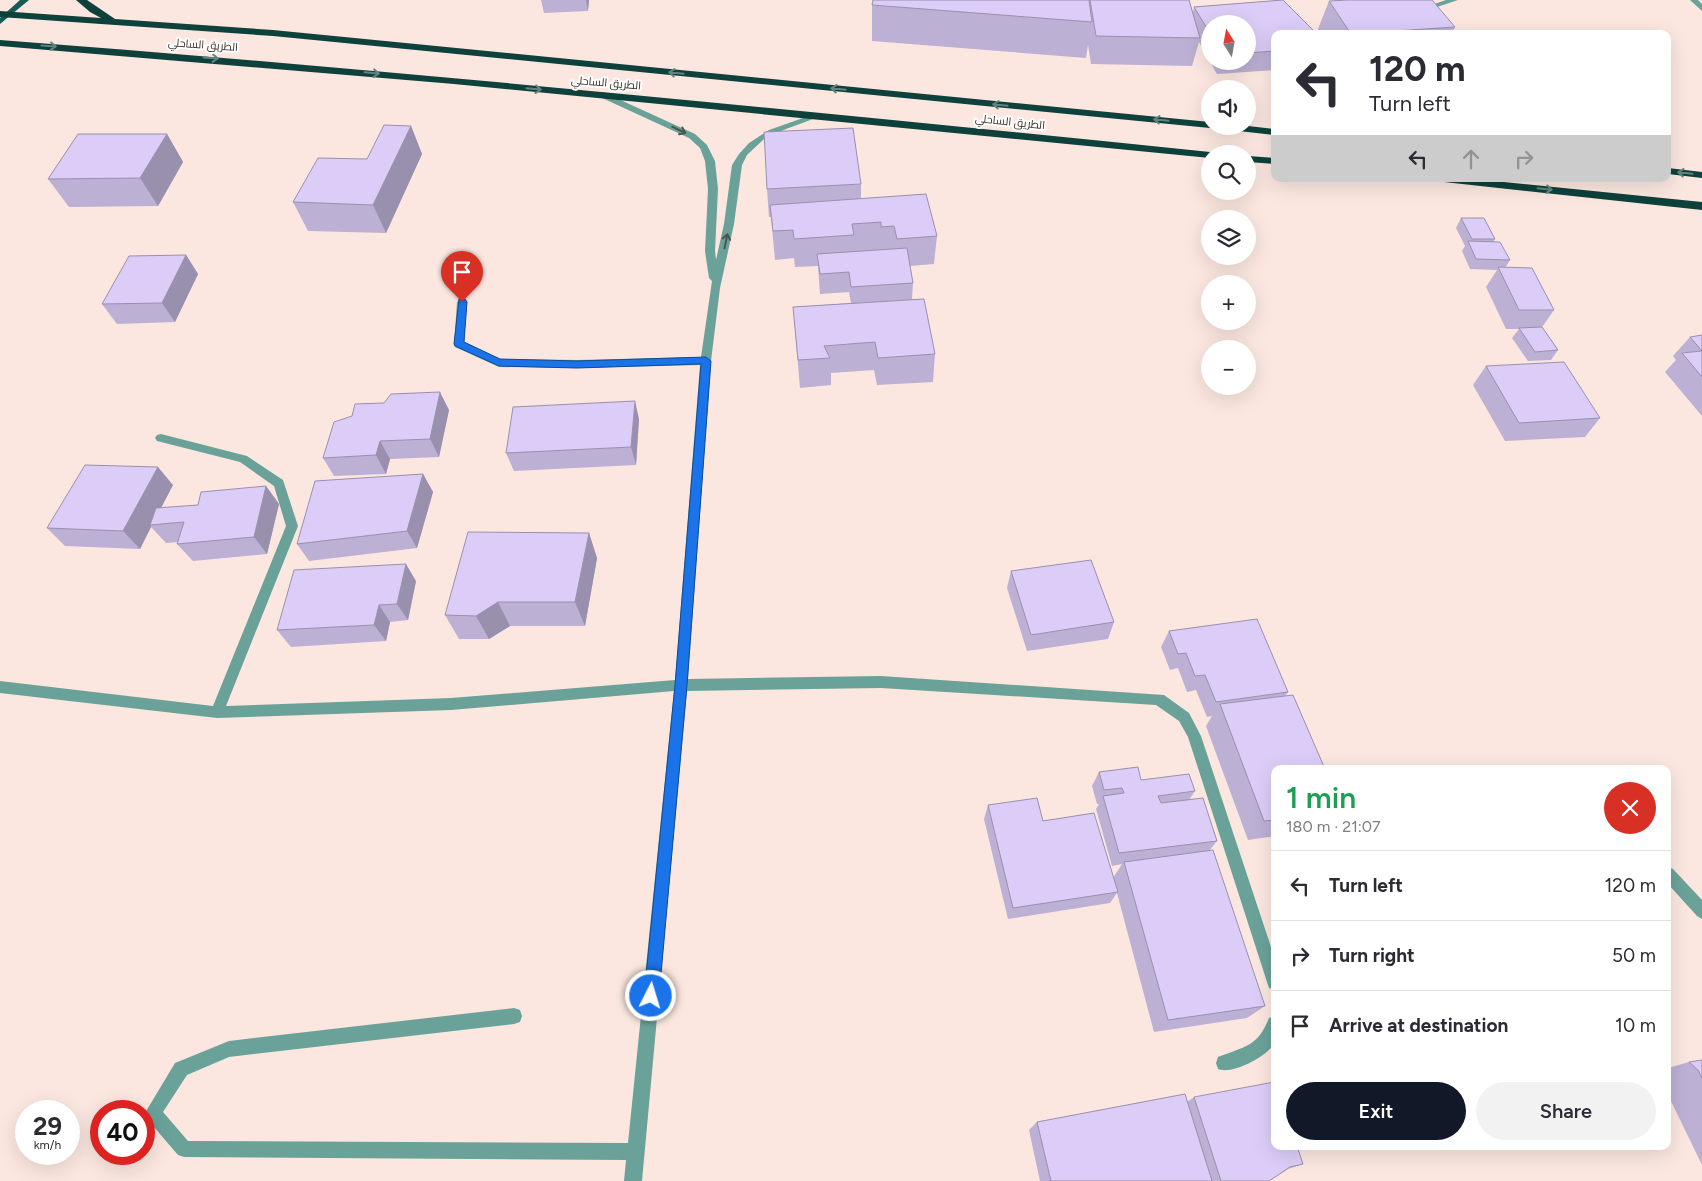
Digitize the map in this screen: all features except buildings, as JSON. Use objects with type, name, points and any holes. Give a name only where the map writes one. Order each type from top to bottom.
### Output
[{"type":"highway","points":[[81,0],[93,10],[108,18],[126,22]]},
{"type":"highway","name":"الطريق الساحلي","points":[[2,17],[126,22],[293,35],[1201,124]]},
{"type":"highway","name":"الطريق الساحلي","points":[[0,43],[243,61],[820,115],[1201,154]]},
{"type":"highway","points":[[1256,130],[1271,132]]},
{"type":"highway","points":[[1256,160],[1271,161]]},
{"type":"highway","points":[[1671,171],[1702,175]]},
{"type":"highway","points":[[1473,182],[1702,206]]},
{"type":"main road","points":[[2,17],[25,0]]},
{"type":"street","points":[[1428,30],[1420,18],[1418,10],[1454,0]]},
{"type":"street","points":[[1694,0],[1702,9]]},
{"type":"street","points":[[603,95],[692,136],[704,147],[710,161],[713,189],[710,251],[716,288]]},
{"type":"street","points":[[633,1181],[681,685],[706,361],[716,288],[729,224],[737,165],[753,141],[765,134],[820,115]]},
{"type":"street","points":[[462,302],[459,344],[499,363],[577,364],[706,361]]},
{"type":"street","points":[[161,438],[243,459],[279,483],[292,526],[217,712]]},
{"type":"street","points":[[0,686],[217,712],[451,704],[681,685],[881,682],[1159,699],[1184,717],[1194,736],[1271,970]]},
{"type":"street","points":[[1671,877],[1702,911]]},
{"type":"street","points":[[514,1016],[229,1049],[182,1069],[153,1113],[184,1149],[636,1152]]},
{"type":"street","points":[[1224,1063],[1258,1051],[1271,1033]]},
{"type":"route","points":[[462,302],[459,344],[499,363],[577,364],[706,361],[705,396],[681,685],[651,996]]}]
